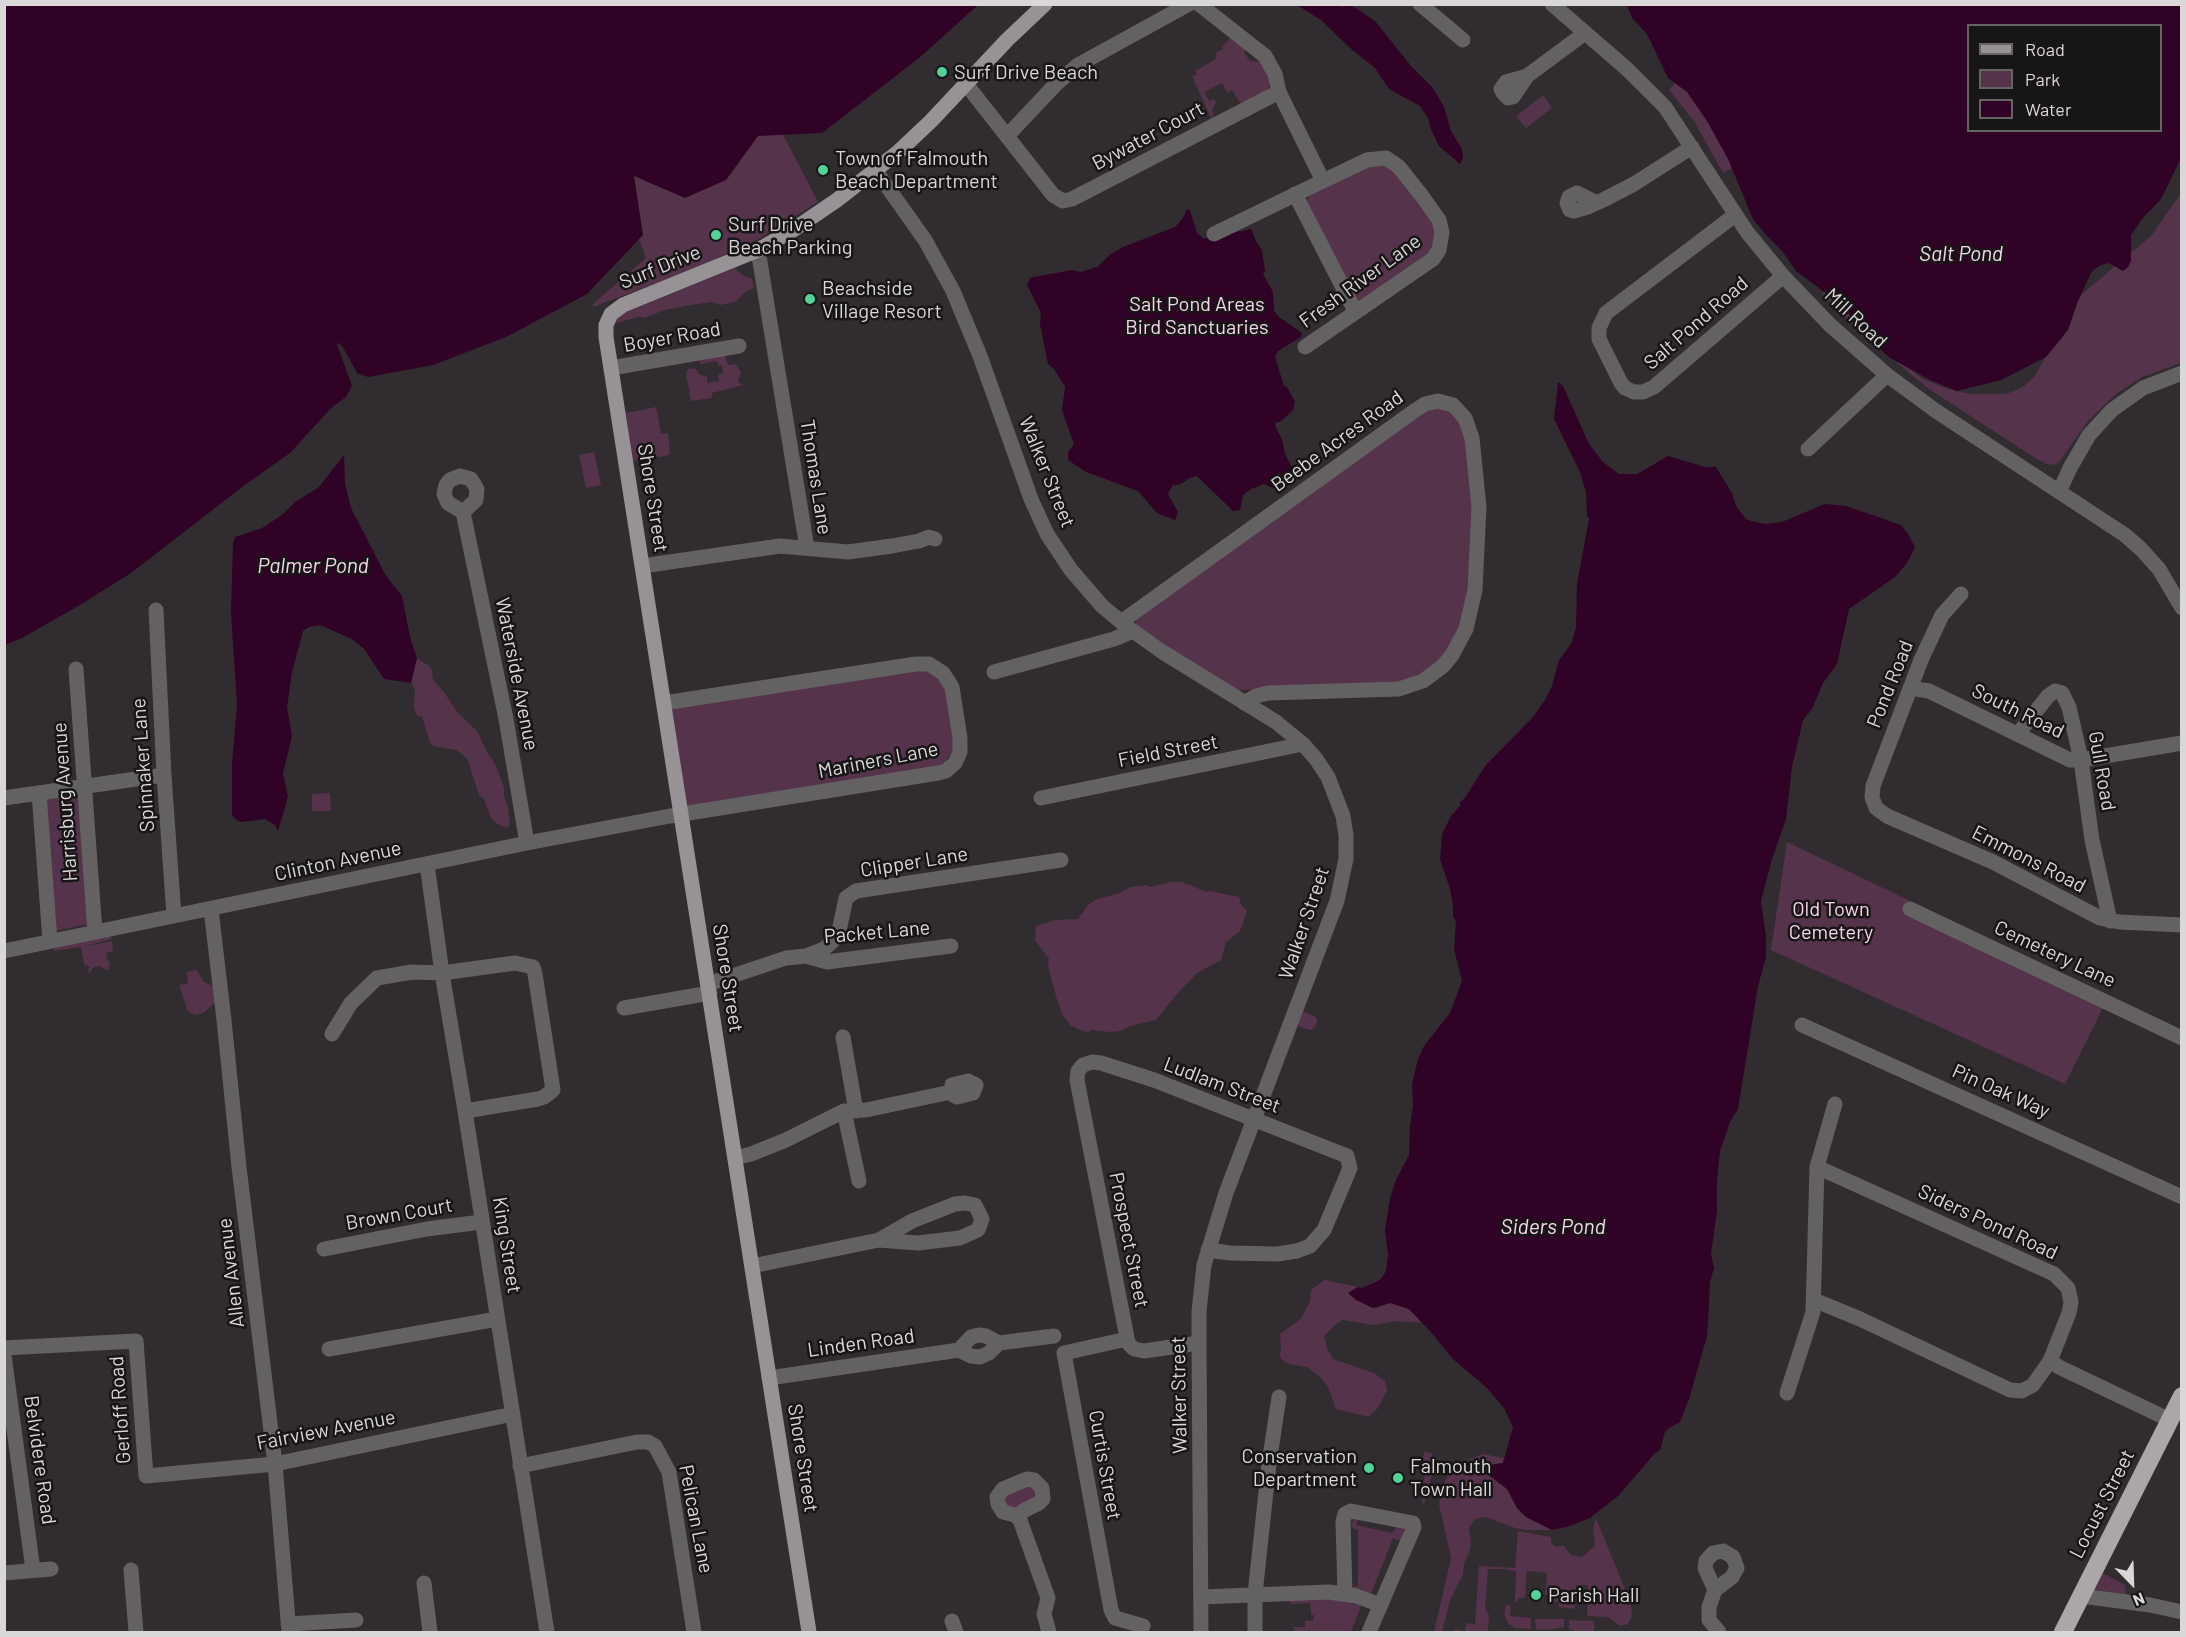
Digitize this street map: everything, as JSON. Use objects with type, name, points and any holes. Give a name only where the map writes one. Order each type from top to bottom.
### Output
[{"type":"highway","name":"Locust Street","points":[[2062,1632],[2181,1396]]},
{"type":"main road","name":"Surf Drive","points":[[606,329],[609,316],[623,305],[758,250],[806,222],[876,171],[931,121],[1007,40],[1045,4]]},
{"type":"main road","name":"Shore Street","points":[[606,329],[809,1632]]},
{"type":"street","points":[[1007,136],[1056,84],[1078,65],[1189,4]]},
{"type":"street","points":[[1199,4],[1266,56],[1273,68],[1279,92],[1323,181]]},
{"type":"street","points":[[1420,4],[1463,40]]},
{"type":"street","name":"Mill Road","points":[[1552,4],[1665,107],[1735,215],[1783,276],[1830,325],[1887,375],[1936,411],[2118,530],[2141,549],[2159,569],[2181,608]]},
{"type":"street","points":[[1527,76],[1585,33]]},
{"type":"street","name":"Bywater Court","points":[[966,84],[1053,195],[1066,201],[1279,92]]},
{"type":"street","points":[[1597,203],[1634,184],[1692,147]]},
{"type":"street","name":"Fresh River Lane","points":[[1214,234],[1367,159],[1386,158],[1399,167],[1436,214],[1441,226],[1441,244],[1433,259],[1305,347]]},
{"type":"street","name":"Walker Street","points":[[876,171],[928,246],[953,291],[980,356],[1031,500],[1047,534],[1079,579],[1102,606],[1127,627],[1276,722],[1303,744],[1320,763],[1338,800],[1346,835],[1345,866],[1332,915],[1216,1221],[1200,1293],[1198,1343],[1201,1632]]},
{"type":"street","points":[[1295,194],[1355,311]]},
{"type":"street","name":"Salt Pond Road","points":[[1735,215],[1606,313],[1599,328],[1599,339],[1621,383],[1625,388],[1634,392],[1643,392],[1654,387],[1783,276]]},
{"type":"street","name":"Thomas Lane","points":[[642,566],[771,547],[807,548],[758,250]]},
{"type":"street","name":"Boyer Road","points":[[611,368],[739,346]]},
{"type":"street","points":[[2059,492],[2079,451],[2098,424],[2112,410],[2143,388],[2181,374]]},
{"type":"street","points":[[1808,449],[1887,375]]},
{"type":"street","name":"Beebe Acres Road","points":[[994,672],[1114,639],[1417,409],[1425,404],[1438,401],[1453,405],[1465,418],[1472,438],[1479,507],[1478,562],[1473,600],[1466,629],[1452,655],[1443,666],[1423,681],[1399,689],[1268,693],[1256,696],[1244,703]]},
{"type":"street","name":"Waterside Avenue","points":[[463,512],[506,719],[527,843]]},
{"type":"street","points":[[807,548],[848,552],[892,546],[929,537],[935,539]]},
{"type":"street","name":"Pond Road","points":[[1872,797],[1873,786],[1910,688],[1942,615],[1961,594]]},
{"type":"street","name":"Spinnaker Lane","points":[[156,610],[174,916]]},
{"type":"street","name":"Mariners Lane","points":[[664,703],[923,663],[935,666],[944,672],[954,694],[960,752],[955,763],[946,771],[826,793],[681,815]]},
{"type":"street","name":"Harrisburg Avenue","points":[[76,669],[95,932]]},
{"type":"street","name":"South Road","points":[[1910,688],[1929,691],[2063,757],[2081,760],[2181,743]]},
{"type":"street","name":"Gull Road","points":[[2018,734],[2048,696],[2059,691],[2065,697],[2081,760],[2092,840],[2110,921]]},
{"type":"street","name":"Field Street","points":[[1041,798],[1303,744]]},
{"type":"street","points":[[4,798],[164,775]]},
{"type":"street","points":[[39,793],[50,941]]},
{"type":"street","name":"Emmons Road","points":[[1872,797],[1876,808],[1887,816],[1993,862],[2090,914],[2110,921],[2181,925]]},
{"type":"street","name":"Clinton Avenue","points":[[4,951],[527,843],[681,815]]},
{"type":"street","name":"Clipper Lane","points":[[624,1008],[709,989],[786,958],[806,956],[824,949],[838,936],[846,898],[856,891],[1061,860]]},
{"type":"street","name":"King Street","points":[[427,864],[442,973],[547,1632]]},
{"type":"street","name":"Allen Avenue","points":[[211,909],[275,1464],[288,1628]]},
{"type":"street","name":"Cemetery Lane","points":[[1910,909],[2181,1038]]},
{"type":"street","name":"Packet Lane","points":[[806,956],[827,962],[951,946]]},
{"type":"street","points":[[332,1034],[351,1003],[377,978],[412,972],[442,973],[515,963],[532,967],[536,974],[553,1090],[538,1099],[465,1111]]},
{"type":"street","name":"Pin Oak Way","points":[[1802,1025],[2181,1197]]},
{"type":"street","points":[[843,1037],[859,1181]]},
{"type":"street","name":"Ludlam Street","points":[[1078,1071],[1087,1064],[1101,1063],[1154,1080],[1253,1120],[1342,1152],[1349,1160],[1350,1168],[1324,1230],[1310,1246],[1290,1253],[1277,1254],[1227,1253],[1208,1250]]},
{"type":"street","name":"Prospect Street","points":[[1078,1071],[1077,1080],[1086,1133],[1127,1340]]},
{"type":"street","points":[[735,1158],[786,1140],[850,1111],[951,1092]]},
{"type":"street","points":[[1787,1393],[1813,1312],[1817,1167],[1835,1104]]},
{"type":"street","name":"Siders Pond Road","points":[[1814,1300],[1860,1319],[2010,1390],[2022,1391],[2033,1385],[2050,1361],[2069,1313],[2071,1302],[2068,1288],[2054,1274],[1817,1167]]},
{"type":"street","points":[[752,1266],[879,1240],[918,1243],[960,1238],[978,1230],[982,1219],[975,1205],[955,1204],[912,1221],[879,1240]]},
{"type":"street","name":"Brown Court","points":[[324,1249],[427,1229],[482,1222]]},
{"type":"street","points":[[329,1349],[497,1319]]},
{"type":"street","name":"Linden Road","points":[[769,1378],[959,1350],[972,1337],[979,1335],[999,1343],[1054,1336]]},
{"type":"street","points":[[1127,1340],[1131,1347],[1140,1351],[1198,1343]]},
{"type":"street","name":"Curtis Street","points":[[1127,1340],[1064,1353],[1111,1610],[1115,1618],[1143,1626]]},
{"type":"street","name":"Gerloff Road","points":[[4,1348],[136,1341],[146,1476]]},
{"type":"street","name":"Belvidere Road","points":[[4,1355],[33,1570]]},
{"type":"street","points":[[2050,1361],[2170,1420]]},
{"type":"street","points":[[1255,1632],[1255,1594],[1278,1397]]},
{"type":"street","name":"Fairview Avenue","points":[[146,1476],[275,1464],[513,1414]]},
{"type":"street","name":"Pelican Lane","points":[[520,1466],[637,1442],[648,1442],[655,1446],[669,1472],[694,1632]]},
{"type":"street","points":[[1345,1594],[1343,1521],[1345,1514],[1351,1511],[1413,1523],[1414,1527],[1370,1632]]},
{"type":"street","points":[[1020,1521],[1048,1598],[1044,1614],[1049,1632]]},
{"type":"street","points":[[4,1573],[51,1569]]},
{"type":"street","points":[[131,1570],[136,1632]]},
{"type":"street","points":[[424,1583],[430,1632]]},
{"type":"street","points":[[1714,1590],[1708,1616],[1719,1632]]},
{"type":"street","points":[[1201,1597],[1255,1594],[1345,1594],[1381,1605]]},
{"type":"street","points":[[2081,1596],[2150,1605],[2181,1612]]},
{"type":"street","points":[[288,1628],[356,1620]]},
{"type":"green space","points":[[1231,37],[1244,46],[1245,54],[1250,61],[1265,62],[1271,82],[1267,90],[1242,106],[1232,90],[1227,93],[1222,83],[1204,92],[1209,101],[1214,99],[1216,103],[1212,109],[1214,121],[1192,76],[1197,74],[1195,71],[1217,57],[1215,53],[1223,49],[1222,47]]},
{"type":"green space","points":[[1679,78],[1738,165],[1723,173],[1694,121],[1669,90]]},
{"type":"green space","points":[[1543,95],[1552,108],[1526,128],[1516,116]]},
{"type":"green space","points":[[775,119],[818,202],[755,241],[691,270],[593,307],[593,304],[646,258],[613,169]]},
{"type":"green space","points":[[1387,164],[1434,217],[1437,247],[1359,301],[1355,299],[1307,207],[1307,201],[1309,196],[1361,166]]},
{"type":"green space","points":[[2181,193],[2181,363],[2142,377],[2116,394],[2088,421],[2060,461],[2054,465],[2035,458],[1929,389],[1862,334],[1822,294],[1833,283],[1895,357],[1923,379],[1948,389],[1970,394],[2012,392],[2024,386],[2034,377],[2082,294],[2151,236]]},
{"type":"green space","points":[[735,268],[742,275],[752,279],[754,288],[746,291],[735,302],[720,305],[712,302],[691,305],[613,324],[619,316],[629,311]]},
{"type":"green space","points":[[725,355],[728,365],[736,364],[741,372],[738,382],[743,385],[712,393],[712,398],[691,401],[686,373],[688,369],[695,368],[700,375],[707,376],[707,383],[719,381],[718,375],[723,373],[722,365],[719,366],[717,361],[700,364],[699,357]]},
{"type":"green space","points":[[1439,406],[1459,416],[1470,454],[1474,545],[1463,624],[1448,654],[1413,681],[1325,688],[1235,690],[1136,626],[1136,620],[1413,417]]},
{"type":"green space","points":[[656,407],[661,434],[668,433],[669,455],[653,458],[652,454],[633,461],[626,413]]},
{"type":"green space","points":[[594,452],[601,485],[586,488],[579,455]]},
{"type":"green space","points":[[417,658],[429,666],[433,680],[457,712],[477,731],[495,764],[504,787],[508,807],[510,822],[506,828],[491,818],[484,799],[479,795],[467,758],[456,750],[433,746],[430,742],[422,717],[417,716],[414,707],[415,690],[411,683]]},
{"type":"green space","points":[[926,670],[943,680],[954,727],[953,749],[943,766],[687,808],[672,708]]},
{"type":"green space","points":[[77,790],[89,924],[55,931],[43,796]]},
{"type":"green space","points":[[330,793],[331,811],[312,811],[312,794]]},
{"type":"green space","name":"Old Town Cemetery","points":[[1787,842],[2109,996],[2065,1084],[1771,950]]},
{"type":"green space","points":[[1182,882],[1207,892],[1239,897],[1241,905],[1247,910],[1246,914],[1240,931],[1226,942],[1221,960],[1197,973],[1156,1020],[1110,1032],[1091,1030],[1088,1033],[1071,1026],[1063,1016],[1057,1000],[1048,966],[1049,959],[1035,940],[1036,926],[1055,920],[1078,919],[1088,905],[1097,899],[1120,893],[1130,887],[1147,885],[1150,887]]},
{"type":"green space","points":[[110,935],[112,939],[82,947],[112,941],[113,951],[106,953],[110,962],[109,971],[99,966],[92,968],[88,973],[89,966],[84,964],[81,947],[53,951],[54,948]]},
{"type":"green space","points":[[197,970],[204,982],[215,987],[217,1000],[205,1012],[197,1015],[188,1012],[179,985],[188,983],[187,972]]},
{"type":"green space","points":[[1302,1011],[1316,1017],[1315,1028],[1310,1030],[1297,1026]]},
{"type":"green space","points":[[1325,1280],[1358,1287],[1352,1290],[1369,1307],[1377,1308],[1390,1303],[1404,1307],[1415,1314],[1421,1323],[1397,1321],[1373,1325],[1343,1320],[1324,1336],[1333,1359],[1374,1373],[1385,1381],[1387,1391],[1377,1409],[1369,1417],[1336,1409],[1328,1387],[1320,1377],[1307,1367],[1289,1364],[1281,1359],[1280,1334],[1301,1319],[1310,1301],[1311,1290]]},
{"type":"green space","points":[[1425,1451],[1432,1454],[1435,1463],[1424,1504],[1422,1503],[1424,1490],[1422,1489],[1427,1464],[1414,1461],[1414,1458],[1421,1460]]},
{"type":"green space","points":[[1483,1454],[1504,1458],[1503,1463],[1483,1466],[1482,1470],[1507,1489],[1517,1508],[1526,1517],[1552,1530],[1526,1530],[1486,1517],[1475,1519],[1469,1528],[1471,1542],[1463,1575],[1450,1600],[1442,1632],[1434,1632],[1451,1558],[1439,1504],[1442,1488],[1450,1471]]},
{"type":"green space","points":[[1028,1483],[1039,1496],[1014,1511],[1001,1504],[1001,1498]]},
{"type":"green space","points":[[1596,1518],[1631,1604],[1632,1616],[1628,1624],[1620,1626],[1608,1617],[1587,1616],[1588,1585],[1576,1585],[1575,1609],[1559,1607],[1559,1602],[1549,1601],[1550,1596],[1545,1595],[1547,1573],[1527,1571],[1525,1598],[1518,1598],[1518,1602],[1515,1602],[1516,1572],[1506,1569],[1488,1569],[1485,1608],[1489,1615],[1488,1632],[1454,1632],[1455,1622],[1455,1629],[1465,1631],[1467,1623],[1475,1624],[1479,1566],[1515,1568],[1518,1531],[1551,1537],[1551,1543],[1555,1547],[1563,1545],[1571,1555],[1582,1557],[1595,1546],[1593,1529]]},
{"type":"green space","points":[[1353,1519],[1358,1519],[1356,1525],[1392,1533],[1397,1527],[1404,1529],[1401,1541],[1393,1538],[1371,1594],[1352,1590],[1351,1587],[1358,1586],[1358,1530],[1351,1527]]},
{"type":"green space","points":[[2103,1573],[2125,1585],[2126,1595],[2094,1590]]},
{"type":"green space","points":[[1326,1597],[1328,1600],[1361,1606],[1351,1632],[1295,1632],[1293,1627],[1305,1627],[1305,1621],[1314,1620],[1314,1615],[1311,1615],[1310,1603],[1290,1604],[1289,1598]]},
{"type":"green space","points":[[1506,1605],[1511,1606],[1510,1616],[1531,1618],[1531,1629],[1515,1628],[1508,1623],[1504,1614]]},
{"type":"green space","points":[[1535,1619],[1564,1619],[1564,1627],[1548,1630],[1536,1629]]},
{"type":"green space","points":[[1569,1620],[1594,1621],[1594,1632],[1578,1632],[1569,1629]]},
{"type":"water","points":[[5,4],[978,5],[919,58],[822,133],[758,136],[726,180],[685,198],[634,176],[643,235],[587,294],[506,337],[433,365],[368,377],[357,373],[344,349],[339,343],[337,344],[352,386],[346,397],[331,408],[290,453],[131,573],[80,605],[22,638],[5,645]]},
{"type":"water","points":[[1297,5],[1354,7],[1375,21],[1411,66],[1433,88],[1444,107],[1451,131],[1462,149],[1463,157],[1460,164],[1439,146],[1429,120],[1420,106],[1389,89],[1375,68],[1321,20]]},
{"type":"water","name":"Salt Pond","points":[[1627,5],[2181,5],[2181,158],[2161,199],[2131,235],[2131,261],[2128,267],[2123,271],[2109,263],[2092,271],[2068,330],[2046,357],[2001,380],[1957,391],[1930,380],[1890,358],[1862,333],[1843,306],[1796,271],[1783,252],[1753,219],[1728,159],[1707,121],[1687,92],[1668,78],[1647,34],[1632,18]]},
{"type":"water","name":"Salt Pond Areas Bird Sanctuaries","points":[[1187,209],[1190,210],[1197,233],[1204,239],[1251,229],[1262,250],[1265,271],[1263,274],[1273,292],[1274,311],[1302,333],[1301,337],[1278,351],[1275,357],[1284,386],[1287,387],[1295,402],[1293,410],[1280,422],[1276,422],[1275,426],[1294,471],[1293,481],[1282,482],[1273,488],[1264,484],[1251,489],[1243,495],[1240,510],[1233,511],[1196,476],[1181,484],[1173,485],[1168,494],[1178,512],[1175,520],[1157,513],[1138,491],[1086,472],[1068,460],[1068,452],[1074,444],[1062,410],[1065,387],[1054,369],[1048,364],[1040,324],[1041,313],[1027,285],[1030,278],[1072,270],[1080,272],[1097,267],[1123,247],[1175,227]]},
{"type":"water","name":"Siders Pond","points":[[1558,382],[1563,386],[1589,444],[1603,462],[1619,474],[1637,474],[1668,456],[1705,467],[1716,467],[1732,493],[1736,506],[1746,519],[1765,524],[1782,522],[1825,504],[1846,506],[1901,525],[1915,547],[1907,563],[1895,577],[1849,609],[1837,664],[1823,683],[1812,709],[1803,720],[1792,767],[1786,819],[1761,901],[1766,957],[1758,986],[1738,1109],[1730,1122],[1720,1151],[1717,1211],[1711,1254],[1714,1268],[1710,1282],[1707,1336],[1689,1399],[1680,1422],[1665,1432],[1660,1450],[1618,1496],[1590,1518],[1552,1530],[1526,1517],[1517,1508],[1507,1489],[1482,1470],[1483,1466],[1503,1463],[1513,1427],[1504,1408],[1487,1388],[1453,1359],[1409,1309],[1390,1303],[1373,1308],[1356,1300],[1348,1293],[1358,1287],[1362,1288],[1376,1282],[1386,1271],[1388,1255],[1385,1230],[1395,1182],[1409,1155],[1413,1106],[1412,1084],[1418,1059],[1424,1046],[1450,1013],[1462,981],[1454,949],[1456,922],[1453,916],[1453,905],[1440,859],[1442,834],[1451,816],[1460,806],[1460,802],[1465,798],[1485,766],[1533,717],[1545,700],[1552,686],[1559,660],[1571,644],[1576,628],[1577,584],[1589,519],[1586,492],[1580,472],[1554,419]]},
{"type":"water","name":"Palmer Pond","points":[[344,455],[345,484],[351,508],[386,576],[402,596],[410,637],[417,658],[411,683],[384,679],[365,650],[352,639],[320,625],[303,631],[292,672],[287,707],[292,736],[283,773],[288,797],[278,831],[275,825],[265,819],[241,822],[232,815],[232,763],[237,705],[231,613],[233,543],[235,537],[262,528],[282,515],[295,502],[319,487]]},
{"type":"place","name":"Surf Drive Beach","points":[[942,72]]},
{"type":"place","name":"Town of Falmouth Beach Department","points":[[823,170]]},
{"type":"place","name":"Surf Drive Beach Parking","points":[[716,235]]},
{"type":"place","name":"Beachside Village Resort","points":[[810,299]]},
{"type":"place","name":"Conservation Department","points":[[1369,1468]]},
{"type":"place","name":"Falmouth Town Hall","points":[[1398,1478]]},
{"type":"place","name":"Parish Hall","points":[[1536,1595]]}]
